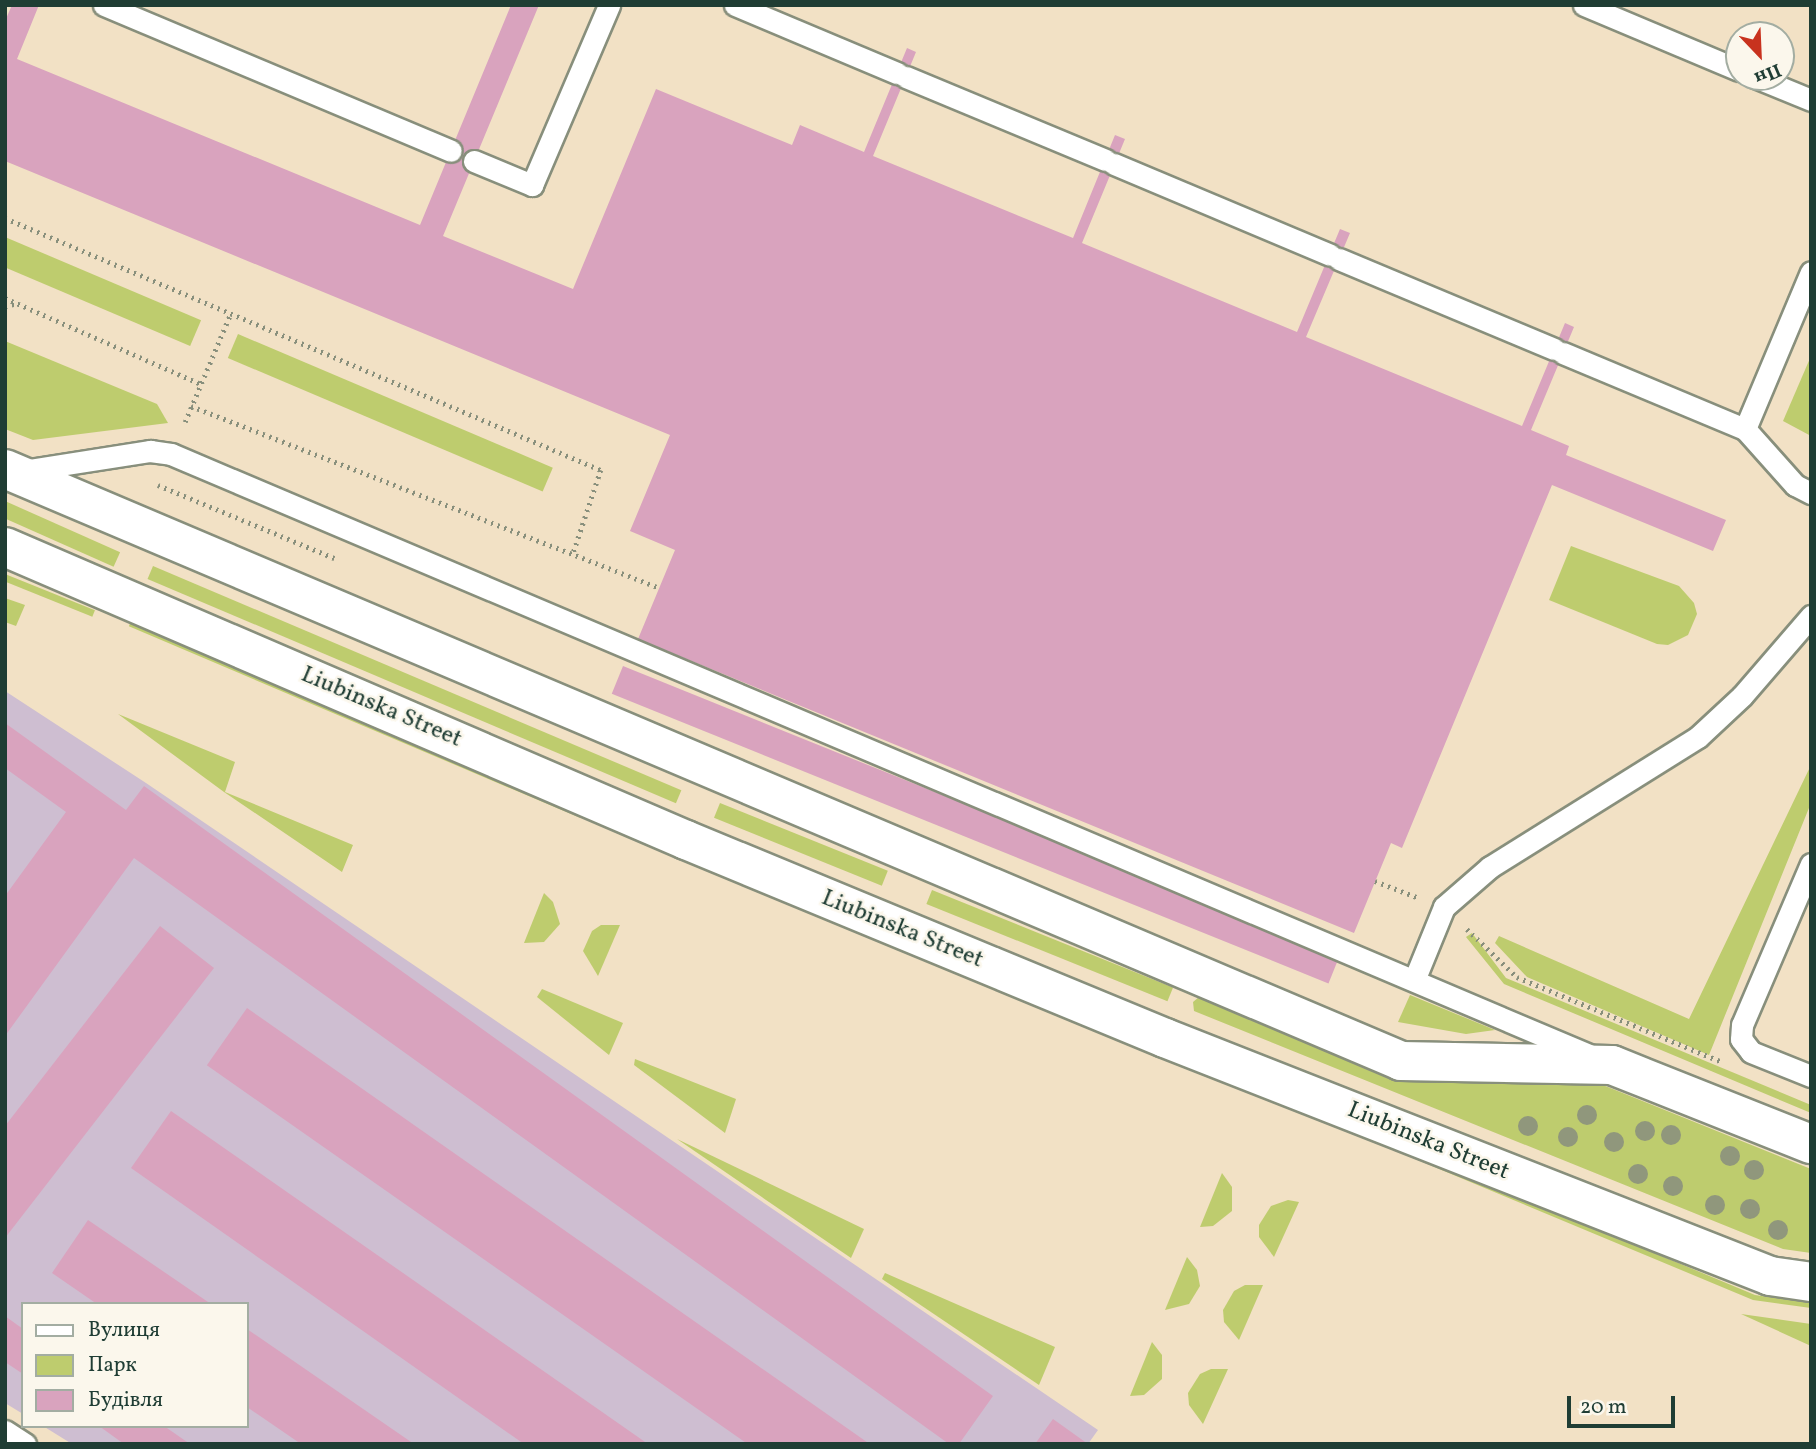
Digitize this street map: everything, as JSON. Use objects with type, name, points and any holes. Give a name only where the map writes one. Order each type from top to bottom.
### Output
[{"type":"street","points":[[8,471],[1401,1061],[1612,1065],[1811,1144]]},
{"type":"street","name":"Liubinska Street","points":[[5,547],[686,840],[1139,1027],[1770,1276],[1811,1282]]},
{"type":"lane","points":[[104,5],[451,151]]},
{"type":"lane","points":[[474,161],[532,185],[609,5]]},
{"type":"lane","points":[[735,5],[1745,429],[1795,485],[1811,493]]},
{"type":"lane","points":[[1584,5],[1725,64]]},
{"type":"lane","points":[[1789,91],[1811,100]]},
{"type":"lane","points":[[1745,429],[1811,272]]},
{"type":"lane","points":[[8,471],[150,451],[170,454],[1415,978],[1612,1065]]},
{"type":"lane","points":[[1415,978],[1444,907],[1490,867],[1698,737],[1742,696],[1811,616]]},
{"type":"lane","points":[[1811,864],[1742,1025],[1741,1039],[1751,1052],[1811,1076]]},
{"type":"lane","points":[[5,1431],[25,1444]]},
{"type":"path","points":[[5,218],[601,470],[573,554]]},
{"type":"path","points":[[5,298],[201,384]]},
{"type":"path","points":[[5,306],[18,303]]},
{"type":"path","points":[[185,422],[230,315]]},
{"type":"path","points":[[191,406],[660,588]]},
{"type":"path","points":[[1376,881],[1444,907],[1517,977],[1734,1067]]},
{"type":"shaded area","points":[[5,691],[146,783],[1098,1430],[1088,1444],[72,1444],[46,1428],[248,1428],[248,1302],[21,1302],[21,1413],[5,1403]]},
{"type":"green space","points":[[5,237],[201,320],[190,346],[5,267]]},
{"type":"green space","points":[[238,334],[553,468],[543,492],[228,358]]},
{"type":"green space","points":[[5,341],[157,404],[168,423],[33,440],[5,429]]},
{"type":"green space","points":[[1811,356],[1811,436],[1783,421]]},
{"type":"green space","points":[[5,501],[120,552],[114,567],[5,519]]},
{"type":"green space","points":[[1571,546],[1679,586],[1694,603],[1697,614],[1688,635],[1668,645],[1657,644],[1549,600]]},
{"type":"green space","points":[[153,566],[681,790],[676,803],[148,579]]},
{"type":"green space","points":[[5,574],[95,610],[92,617],[5,582]]},
{"type":"green space","points":[[5,598],[25,605],[16,626],[5,622]]},
{"type":"green space","points":[[132,619],[583,810],[580,818],[129,626]]},
{"type":"green space","points":[[118,714],[235,762],[225,792],[353,845],[342,872],[224,792]]},
{"type":"green space","points":[[1811,765],[1811,803],[1709,1055],[1527,977],[1495,943],[1499,936],[1689,1019]]},
{"type":"green space","points":[[720,803],[888,871],[882,886],[714,818]]},
{"type":"green space","points":[[932,890],[1173,987],[1167,1001],[926,904]]},
{"type":"green space","points":[[544,893],[553,902],[560,924],[544,942],[524,943]]},
{"type":"green space","points":[[601,925],[620,925],[598,976],[583,951],[592,931]]},
{"type":"green space","points":[[1472,933],[1506,978],[1811,1105],[1811,1113],[1504,984],[1466,937]]},
{"type":"green space","points":[[902,945],[1144,1043],[1142,1048],[900,951]]},
{"type":"green space","points":[[542,989],[623,1023],[609,1055],[537,997]]},
{"type":"green space","points":[[1410,995],[1495,1030],[1466,1034],[1398,1022]]},
{"type":"green space","points":[[1199,997],[1393,1074],[1583,1077],[1811,1169],[1811,1253],[1783,1249],[1194,1011],[1193,1002]]},
{"type":"green space","points":[[635,1059],[736,1099],[725,1133],[634,1065]]},
{"type":"green space","points":[[1331,1118],[1755,1295],[1811,1303],[1811,1308],[1753,1300],[1329,1123]]},
{"type":"green space","points":[[677,1139],[864,1229],[851,1258]]},
{"type":"green space","points":[[1222,1173],[1232,1187],[1232,1211],[1213,1226],[1200,1227]]},
{"type":"green space","points":[[1288,1200],[1299,1202],[1274,1257],[1259,1237],[1259,1225],[1271,1206]]},
{"type":"green space","points":[[1187,1257],[1197,1270],[1200,1286],[1189,1304],[1165,1310]]},
{"type":"green space","points":[[885,1273],[1055,1347],[1039,1385],[882,1279]]},
{"type":"green space","points":[[1245,1285],[1263,1285],[1239,1340],[1224,1322],[1223,1310],[1234,1291]]},
{"type":"green space","points":[[1741,1314],[1811,1324],[1811,1346]]},
{"type":"green space","points":[[1152,1342],[1162,1355],[1162,1379],[1144,1395],[1130,1396]]},
{"type":"green space","points":[[1211,1369],[1228,1369],[1203,1424],[1189,1405],[1188,1393],[1200,1374]]},
{"type":"building","points":[[12,5],[39,5],[17,59],[420,225],[511,5],[539,5],[443,236],[573,289],[656,89],[792,145],[800,125],[864,152],[907,48],[916,52],[873,156],[1073,238],[1115,135],[1125,139],[1082,243],[1297,332],[1340,229],[1350,233],[1306,337],[1522,426],[1565,323],[1574,327],[1531,430],[1569,446],[1566,455],[1726,520],[1713,551],[1552,485],[1402,848],[1391,843],[1354,933],[638,639],[675,550],[630,531],[670,435],[5,161],[5,21]]},
{"type":"building","points":[[623,666],[1340,956],[1328,983],[612,694]]},
{"type":"building","points":[[5,723],[126,810],[144,786],[993,1396],[959,1444],[949,1444],[134,858],[5,1036],[5,896],[66,812],[5,768]]},
{"type":"building","points":[[160,926],[214,968],[5,1238],[5,1126]]},
{"type":"building","points":[[247,1008],[868,1443],[748,1444],[207,1065]]},
{"type":"building","points":[[171,1111],[648,1444],[524,1444],[131,1168]]},
{"type":"building","points":[[88,1220],[208,1302],[94,1302],[52,1273]]},
{"type":"building","points":[[5,1316],[21,1328],[21,1373],[5,1362]]},
{"type":"building","points":[[248,1330],[414,1444],[301,1444],[248,1408]]},
{"type":"building","points":[[1053,1419],[1088,1444],[1035,1444]]},
{"type":"building","points":[[102,1428],[167,1428],[190,1444],[124,1444]]}]
